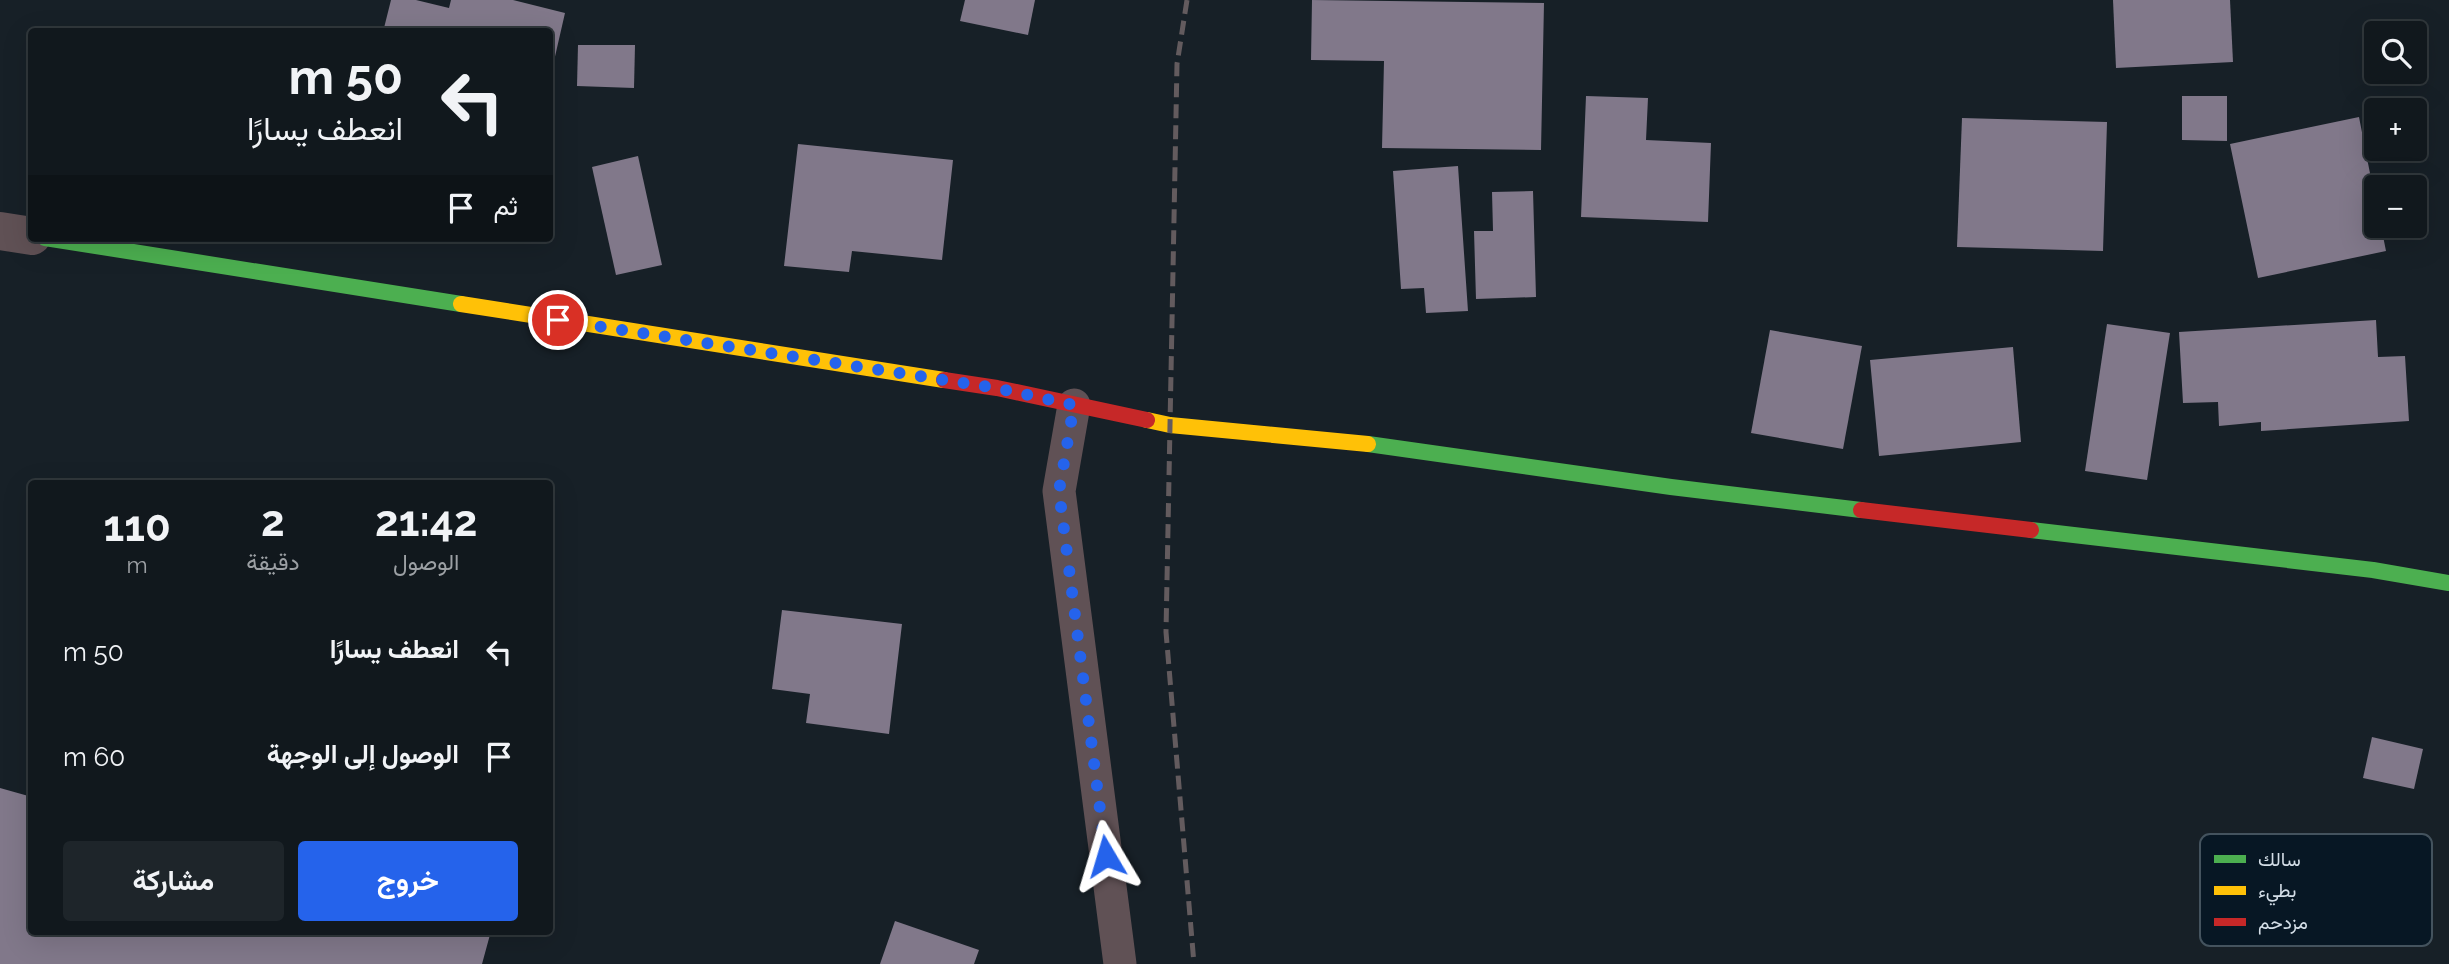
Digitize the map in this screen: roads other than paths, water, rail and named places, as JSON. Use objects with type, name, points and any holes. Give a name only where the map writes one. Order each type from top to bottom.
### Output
[{"type":"street","points":[[0,231],[28,235]]},
{"type":"street","points":[[70,242],[996,388],[1170,425],[1373,445],[1671,487],[2373,570],[2449,583]]},
{"type":"lane","points":[[1074,405],[1059,491],[1120,964]]},
{"type":"railway","points":[[1187,0],[1177,64],[1166,632],[1194,964]]}]
